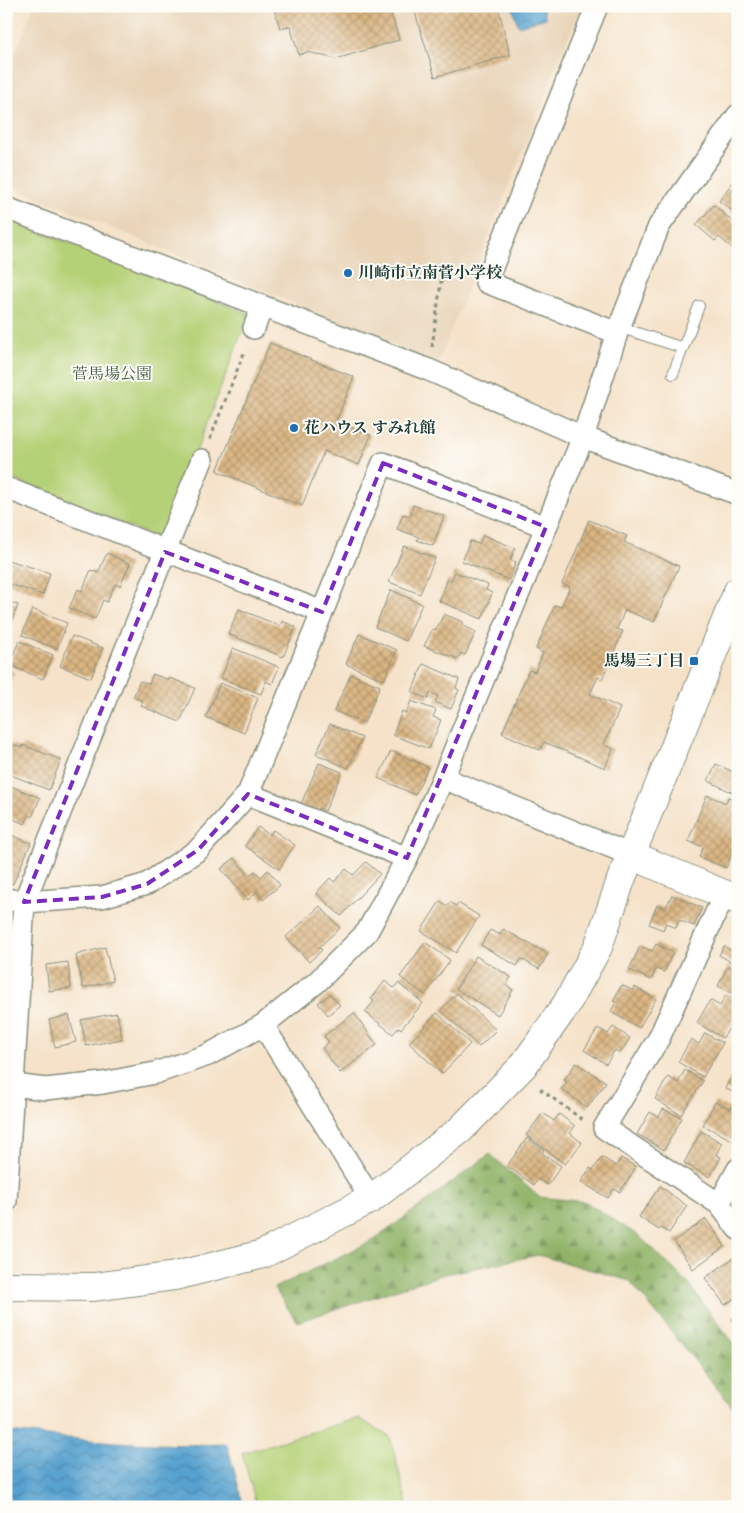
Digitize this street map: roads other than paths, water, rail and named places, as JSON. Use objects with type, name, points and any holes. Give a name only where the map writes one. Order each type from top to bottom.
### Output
[{"type":"street","points":[[597,6],[486,282],[618,330]]},
{"type":"street","points":[[10,1085],[45,1089],[103,1084],[155,1073],[208,1055],[264,1025],[317,982],[366,932],[407,858],[443,778],[583,437],[618,330],[659,226],[738,115]]},
{"type":"street","points":[[6,208],[428,370],[583,437],[738,494]]},
{"type":"street","points":[[254,328],[262,307]]},
{"type":"street","points":[[6,1201],[15,901],[165,552],[202,460]]},
{"type":"street","points":[[15,901],[102,897],[147,884],[198,850],[248,794],[384,463],[546,527]]},
{"type":"street","points":[[6,488],[322,612]]},
{"type":"street","points":[[6,1286],[94,1288],[174,1276],[263,1254],[371,1199],[460,1130],[523,1066],[566,1005],[598,947],[631,855],[738,591]]},
{"type":"street","points":[[443,778],[731,897],[659,1038],[604,1128],[719,1204],[738,1229]]},
{"type":"street","points":[[248,794],[407,858]]},
{"type":"street","points":[[264,1025],[371,1199]]},
{"type":"street","points":[[719,1204],[738,1169]]},
{"type":"lane","points":[[673,374],[699,306]]},
{"type":"lane","points":[[618,330],[683,348]]},
{"type":"water","points":[[512,6],[542,6],[546,18],[518,26]]},
{"type":"water","points":[[9,1432],[145,1444],[227,1444],[244,1507],[7,1507],[6,1435]]},
{"type":"place","name":"川崎市立南菅小学校","points":[[348,273]]},
{"type":"place","name":"花ハウス すみれ館","points":[[294,428]]},
{"type":"place","name":"馬場三丁目","points":[[694,661]]},
{"type":"park label","name":"菅馬場公園","points":[[112,374]]}]
